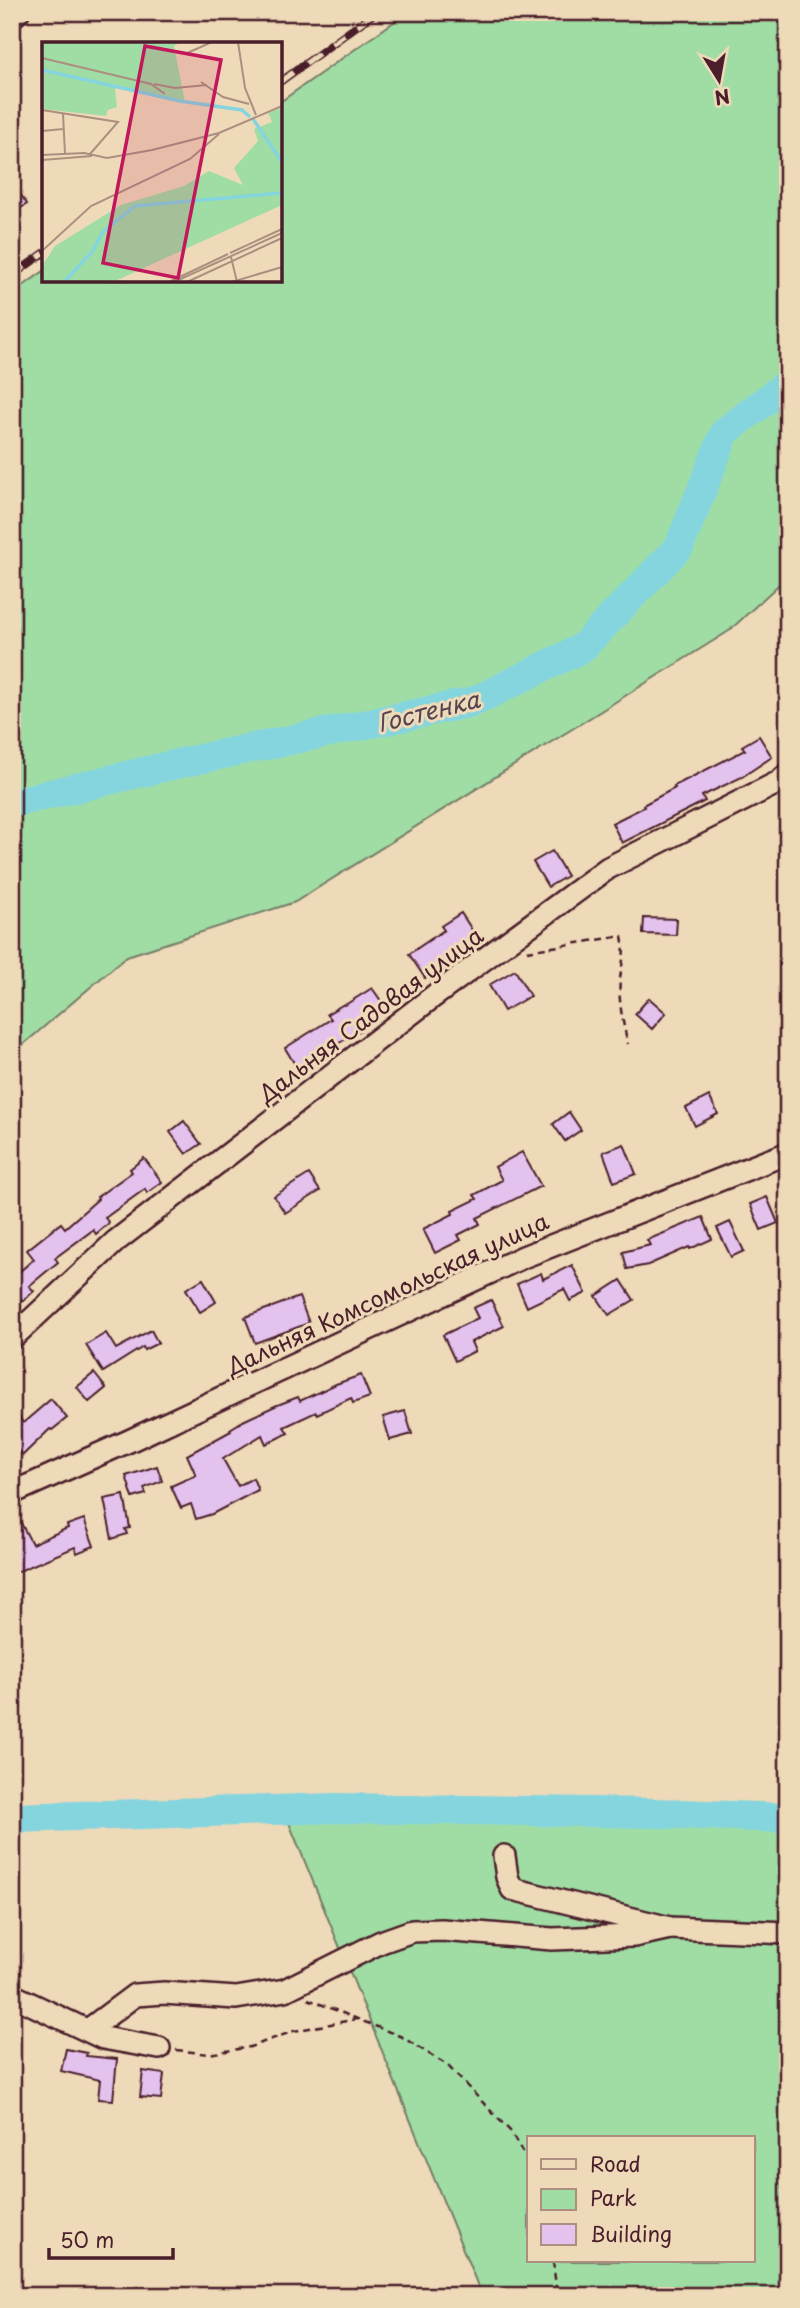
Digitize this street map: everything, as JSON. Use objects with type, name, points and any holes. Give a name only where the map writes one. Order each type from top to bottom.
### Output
[{"type":"street","points":[[12,17],[19,12]]},
{"type":"street","name":"Дальняя Садовая улица","points":[[12,1338],[116,1241],[435,996],[608,868],[779,782],[788,774]]},
{"type":"street","name":"Дальняя Комсомольская улица","points":[[12,1493],[523,1257],[788,1153]]},
{"type":"street","points":[[504,1856],[512,1889],[670,1928],[788,1933]]},
{"type":"street","points":[[88,2030],[135,1995],[164,1993],[236,1998],[285,1990],[381,1942],[412,1931],[442,1930],[552,1939],[634,1936],[670,1928]]},
{"type":"street","points":[[12,1995],[103,2038],[159,2048]]},
{"type":"path","points":[[527,951],[622,936],[626,952],[620,979],[620,1013],[628,1044]]},
{"type":"path","points":[[285,1990],[402,2037],[447,2065],[511,2132],[527,2160]]},
{"type":"path","points":[[159,2048],[209,2054],[250,2048],[294,2031],[357,2019]]},
{"type":"path","points":[[554,2262],[557,2296]]},
{"type":"green space","points":[[408,12],[788,12],[788,576],[729,631],[295,902],[127,956],[12,1054],[12,294],[42,272],[42,282],[282,282],[282,101]]},
{"type":"green space","points":[[285,1813],[788,1819],[788,2296],[482,2296]]},
{"type":"building","points":[[12,182],[27,204],[12,214]]},
{"type":"building","points":[[759,736],[772,757],[742,777],[702,796],[705,801],[622,843],[612,823],[644,807],[643,805],[675,788],[674,786],[745,750],[742,746]]},
{"type":"building","points":[[552,851],[567,876],[548,887],[533,862]]},
{"type":"building","points":[[461,913],[478,939],[443,962],[445,965],[425,978],[409,954],[444,930],[441,926]]},
{"type":"building","points":[[644,918],[677,919],[676,935],[643,934]]},
{"type":"building","points":[[515,970],[530,996],[504,1011],[489,985]]},
{"type":"building","points":[[372,988],[384,1005],[357,1024],[361,1030],[297,1068],[285,1048],[331,1019],[327,1014]]},
{"type":"building","points":[[649,998],[666,1013],[652,1029],[635,1014]]},
{"type":"building","points":[[709,1096],[718,1114],[695,1126],[686,1108]]},
{"type":"building","points":[[569,1112],[581,1130],[565,1141],[553,1124]]},
{"type":"building","points":[[184,1121],[201,1144],[186,1154],[170,1132]]},
{"type":"building","points":[[624,1144],[636,1174],[614,1182],[603,1152]]},
{"type":"building","points":[[522,1152],[541,1186],[477,1218],[480,1224],[458,1235],[461,1240],[435,1253],[423,1229],[453,1214],[452,1211],[477,1199],[474,1195],[502,1180],[495,1167]]},
{"type":"building","points":[[144,1158],[162,1182],[147,1193],[145,1189],[105,1218],[109,1223],[96,1234],[93,1230],[55,1258],[58,1262],[29,1286],[34,1291],[23,1301],[12,1289],[12,1278],[34,1259],[27,1250],[61,1223],[65,1228],[98,1199],[97,1197],[132,1172],[130,1169]]},
{"type":"building","points":[[309,1174],[320,1191],[285,1213],[274,1196]]},
{"type":"building","points":[[767,1197],[778,1223],[761,1230],[750,1204]]},
{"type":"building","points":[[703,1217],[712,1239],[648,1265],[627,1269],[623,1252],[650,1245],[647,1240]]},
{"type":"building","points":[[730,1222],[744,1251],[731,1257],[717,1228]]},
{"type":"building","points":[[572,1265],[586,1293],[570,1301],[564,1289],[527,1307],[517,1284],[541,1273],[543,1279]]},
{"type":"building","points":[[203,1279],[216,1302],[200,1312],[186,1289]]},
{"type":"building","points":[[621,1280],[634,1300],[609,1315],[596,1296]]},
{"type":"building","points":[[299,1297],[309,1323],[255,1343],[245,1317]]},
{"type":"building","points":[[491,1300],[504,1326],[471,1342],[475,1351],[455,1361],[443,1335],[478,1318],[473,1308]]},
{"type":"building","points":[[151,1330],[158,1343],[144,1350],[143,1347],[103,1372],[86,1345],[106,1333],[116,1349]]},
{"type":"building","points":[[94,1373],[106,1388],[89,1402],[77,1387]]},
{"type":"building","points":[[361,1375],[370,1397],[353,1403],[351,1398],[317,1414],[316,1412],[284,1427],[288,1433],[266,1444],[262,1435],[223,1459],[238,1486],[253,1478],[258,1490],[212,1514],[196,1519],[191,1504],[181,1508],[171,1486],[196,1475],[187,1455],[231,1431],[230,1429],[243,1421],[275,1406],[298,1397],[300,1401]]},
{"type":"building","points":[[51,1399],[67,1418],[50,1429],[23,1455],[12,1444],[12,1406],[23,1423]]},
{"type":"building","points":[[405,1411],[412,1434],[390,1440],[383,1417]]},
{"type":"building","points":[[157,1466],[162,1481],[144,1488],[146,1494],[133,1498],[126,1476]]},
{"type":"building","points":[[124,1495],[130,1528],[125,1529],[127,1534],[112,1539],[104,1499]]},
{"type":"building","points":[[12,1506],[32,1544],[84,1519],[94,1546],[77,1553],[75,1547],[12,1574]]},
{"type":"building","points":[[66,2049],[87,2053],[86,2056],[117,2059],[113,2100],[98,2099],[100,2080],[61,2071]]},
{"type":"building","points":[[143,2071],[164,2074],[161,2099],[140,2097]]},
{"type":"waterway","name":"Гостенка","points":[[12,803],[185,762],[473,702],[582,648],[679,547],[725,432],[788,383]]},
{"type":"waterway","points":[[12,1818],[336,1808],[788,1818]]},
{"type":"railway","points":[[282,81],[376,12]]},
{"type":"railway","points":[[12,276],[42,254]]}]
